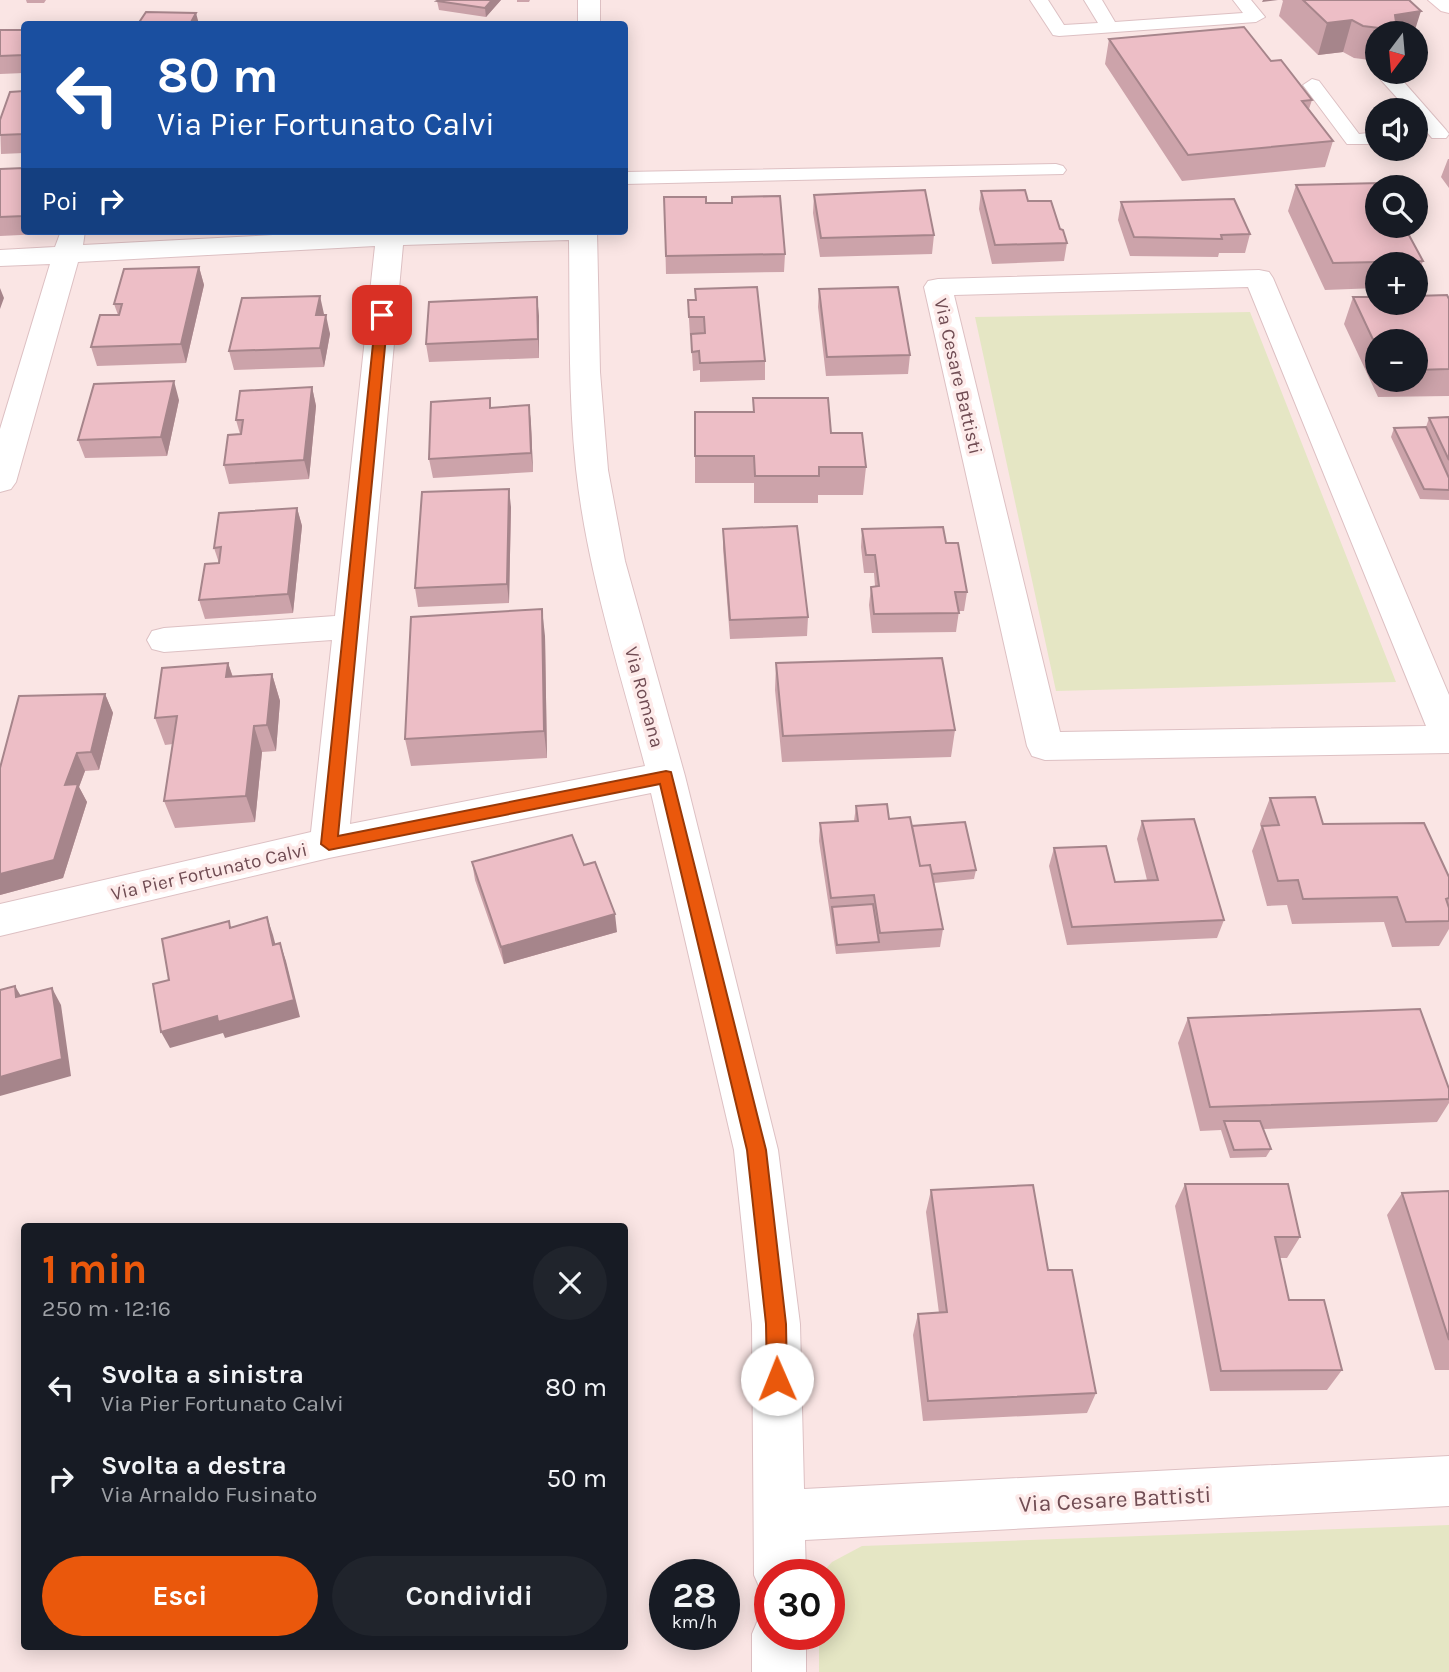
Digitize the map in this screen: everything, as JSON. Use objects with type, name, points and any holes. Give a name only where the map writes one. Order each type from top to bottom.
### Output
[{"type":"street","points":[[589,0],[589,21]]},
{"type":"street","points":[[1439,0],[1449,6]]},
{"type":"street","points":[[0,258],[69,243],[454,235]]},
{"type":"street","name":"Via Romana","points":[[583,235],[585,372],[592,470],[608,561],[666,776],[757,1150],[776,1324],[779,1559]]},
{"type":"street","points":[[329,844],[390,237]]},
{"type":"street","points":[[0,482],[69,243]]},
{"type":"street","name":"Via Cesare Battisti","points":[[1259,278],[1449,739],[1045,746],[938,287],[1259,278]]},
{"type":"street","points":[[164,640],[349,627]]},
{"type":"street","name":"Via Pier Fortunato Calvi","points":[[0,920],[329,844],[666,776]]},
{"type":"street","name":"Via Cesare Battisti","points":[[780,1516],[1449,1481]]},
{"type":"street","points":[[779,1650],[779,1672]]},
{"type":"lane","points":[[1039,0],[1059,31],[1256,17],[1242,0]]},
{"type":"lane","points":[[1093,0],[1110,28]]},
{"type":"lane","points":[[1168,0],[1184,22]]},
{"type":"lane","points":[[1396,84],[1444,133]]},
{"type":"lane","points":[[1312,85],[1354,140],[1365,139]]},
{"type":"lane","points":[[628,178],[1056,170]]},
{"type":"green space","points":[[1250,312],[1396,682],[1056,691],[975,317]]},
{"type":"green space","points":[[1449,1525],[1449,1672],[819,1672],[819,1650],[845,1650],[845,1559],[838,1559],[862,1546]]},
{"type":"building","points":[[492,0],[485,8],[437,1]]},
{"type":"building","points":[[1303,0],[1409,0],[1421,11],[1395,15],[1396,21],[1365,21],[1365,26],[1352,20],[1327,23]]},
{"type":"building","points":[[146,12],[196,13],[192,21],[140,21]]},
{"type":"building","points":[[1244,27],[1271,61],[1281,60],[1312,100],[1302,101],[1333,141],[1188,155],[1109,39]]},
{"type":"building","points":[[0,30],[21,30],[21,55],[0,56]]},
{"type":"building","points":[[21,91],[21,134],[0,135],[0,120],[10,92]]},
{"type":"building","points":[[21,168],[21,216],[0,217],[0,169]]},
{"type":"building","points":[[1365,183],[1365,238],[1411,238],[1418,252],[1365,252],[1365,262],[1333,263],[1296,185]]},
{"type":"building","points":[[925,190],[934,235],[821,238],[814,195]]},
{"type":"building","points":[[1025,190],[1028,201],[1051,201],[1067,243],[995,245],[981,191]]},
{"type":"building","points":[[780,196],[785,254],[666,256],[664,197],[706,197],[706,203],[732,203],[732,197]]},
{"type":"building","points":[[1234,199],[1250,234],[1221,235],[1222,239],[1134,237],[1121,202]]},
{"type":"building","points":[[199,267],[181,344],[91,347],[100,315],[119,315],[122,304],[114,304],[124,269]]},
{"type":"building","points":[[757,287],[765,361],[700,363],[699,351],[692,352],[691,334],[705,333],[704,317],[689,317],[688,300],[696,300],[695,289]]},
{"type":"building","points":[[898,287],[910,355],[827,357],[819,289]]},
{"type":"building","points":[[1447,295],[1449,299],[1449,369],[1428,370],[1428,329],[1368,329],[1353,297],[1365,297],[1365,315],[1428,315],[1428,296]]},
{"type":"building","points":[[320,296],[316,315],[326,315],[320,348],[229,351],[242,298]]},
{"type":"building","points":[[537,297],[538,339],[426,344],[429,302]]},
{"type":"building","points":[[174,381],[161,437],[78,440],[94,384]]},
{"type":"building","points":[[312,387],[304,460],[224,465],[228,435],[241,434],[243,420],[236,420],[240,391]]},
{"type":"building","points":[[490,398],[490,408],[529,405],[531,453],[429,459],[431,402]]},
{"type":"building","points":[[753,398],[828,398],[831,433],[862,433],[866,467],[819,467],[819,476],[755,476],[754,456],[695,456],[695,412],[754,412]]},
{"type":"building","points":[[1449,417],[1449,460],[1429,418]]},
{"type":"building","points":[[1426,427],[1449,478],[1449,490],[1424,489],[1394,428]]},
{"type":"building","points":[[509,489],[507,584],[415,588],[422,492]]},
{"type":"building","points":[[297,508],[288,594],[199,600],[205,564],[219,563],[221,547],[214,548],[219,513]]},
{"type":"building","points":[[797,526],[808,617],[730,620],[723,529]]},
{"type":"building","points":[[943,527],[946,543],[958,543],[967,592],[955,592],[959,613],[874,614],[871,587],[879,586],[875,555],[866,555],[862,529]]},
{"type":"building","points":[[542,609],[544,731],[405,739],[411,617]]},
{"type":"building","points":[[942,658],[955,730],[783,736],[776,663]]},
{"type":"building","points":[[228,663],[226,677],[272,674],[267,725],[254,726],[246,796],[164,801],[177,716],[155,718],[162,668]]},
{"type":"building","points":[[105,694],[91,752],[77,753],[65,785],[78,784],[54,860],[0,874],[0,768],[19,696]]},
{"type":"building","points":[[1315,797],[1323,824],[1424,823],[1449,877],[1449,898],[1446,899],[1449,921],[1406,922],[1397,897],[1303,899],[1298,880],[1278,881],[1262,826],[1279,825],[1270,798]]},
{"type":"building","points":[[887,804],[889,819],[910,817],[920,866],[930,865],[943,929],[880,933],[874,895],[831,898],[820,823],[858,821],[856,806]]},
{"type":"building","points":[[1194,819],[1224,920],[1072,927],[1054,848],[1106,846],[1115,882],[1158,880],[1142,821]]},
{"type":"building","points":[[965,822],[976,870],[932,874],[930,865],[920,866],[912,826]]},
{"type":"building","points":[[572,835],[584,865],[595,862],[615,914],[501,947],[472,862]]},
{"type":"building","points":[[873,904],[879,942],[837,945],[832,907]]},
{"type":"building","points":[[267,917],[273,945],[280,943],[294,1000],[218,1022],[217,1016],[161,1032],[153,984],[169,980],[162,939],[229,921],[230,928]]},
{"type":"building","points":[[15,986],[16,997],[52,988],[62,1059],[0,1077],[0,990]]},
{"type":"building","points":[[1420,1009],[1449,1089],[1449,1099],[1210,1107],[1188,1018]]},
{"type":"building","points":[[1224,1121],[1260,1121],[1271,1149],[1234,1150]]},
{"type":"building","points":[[1185,1184],[1288,1184],[1300,1237],[1275,1237],[1289,1300],[1324,1300],[1342,1370],[1221,1371]]},
{"type":"building","points":[[1033,1185],[1048,1270],[1072,1270],[1096,1393],[928,1401],[918,1314],[947,1312],[931,1190]]},
{"type":"building","points":[[1449,1191],[1449,1340],[1402,1193]]},
{"type":"route","points":[[382,315],[329,844],[666,776],[757,1150],[776,1324],[777,1379]]}]
